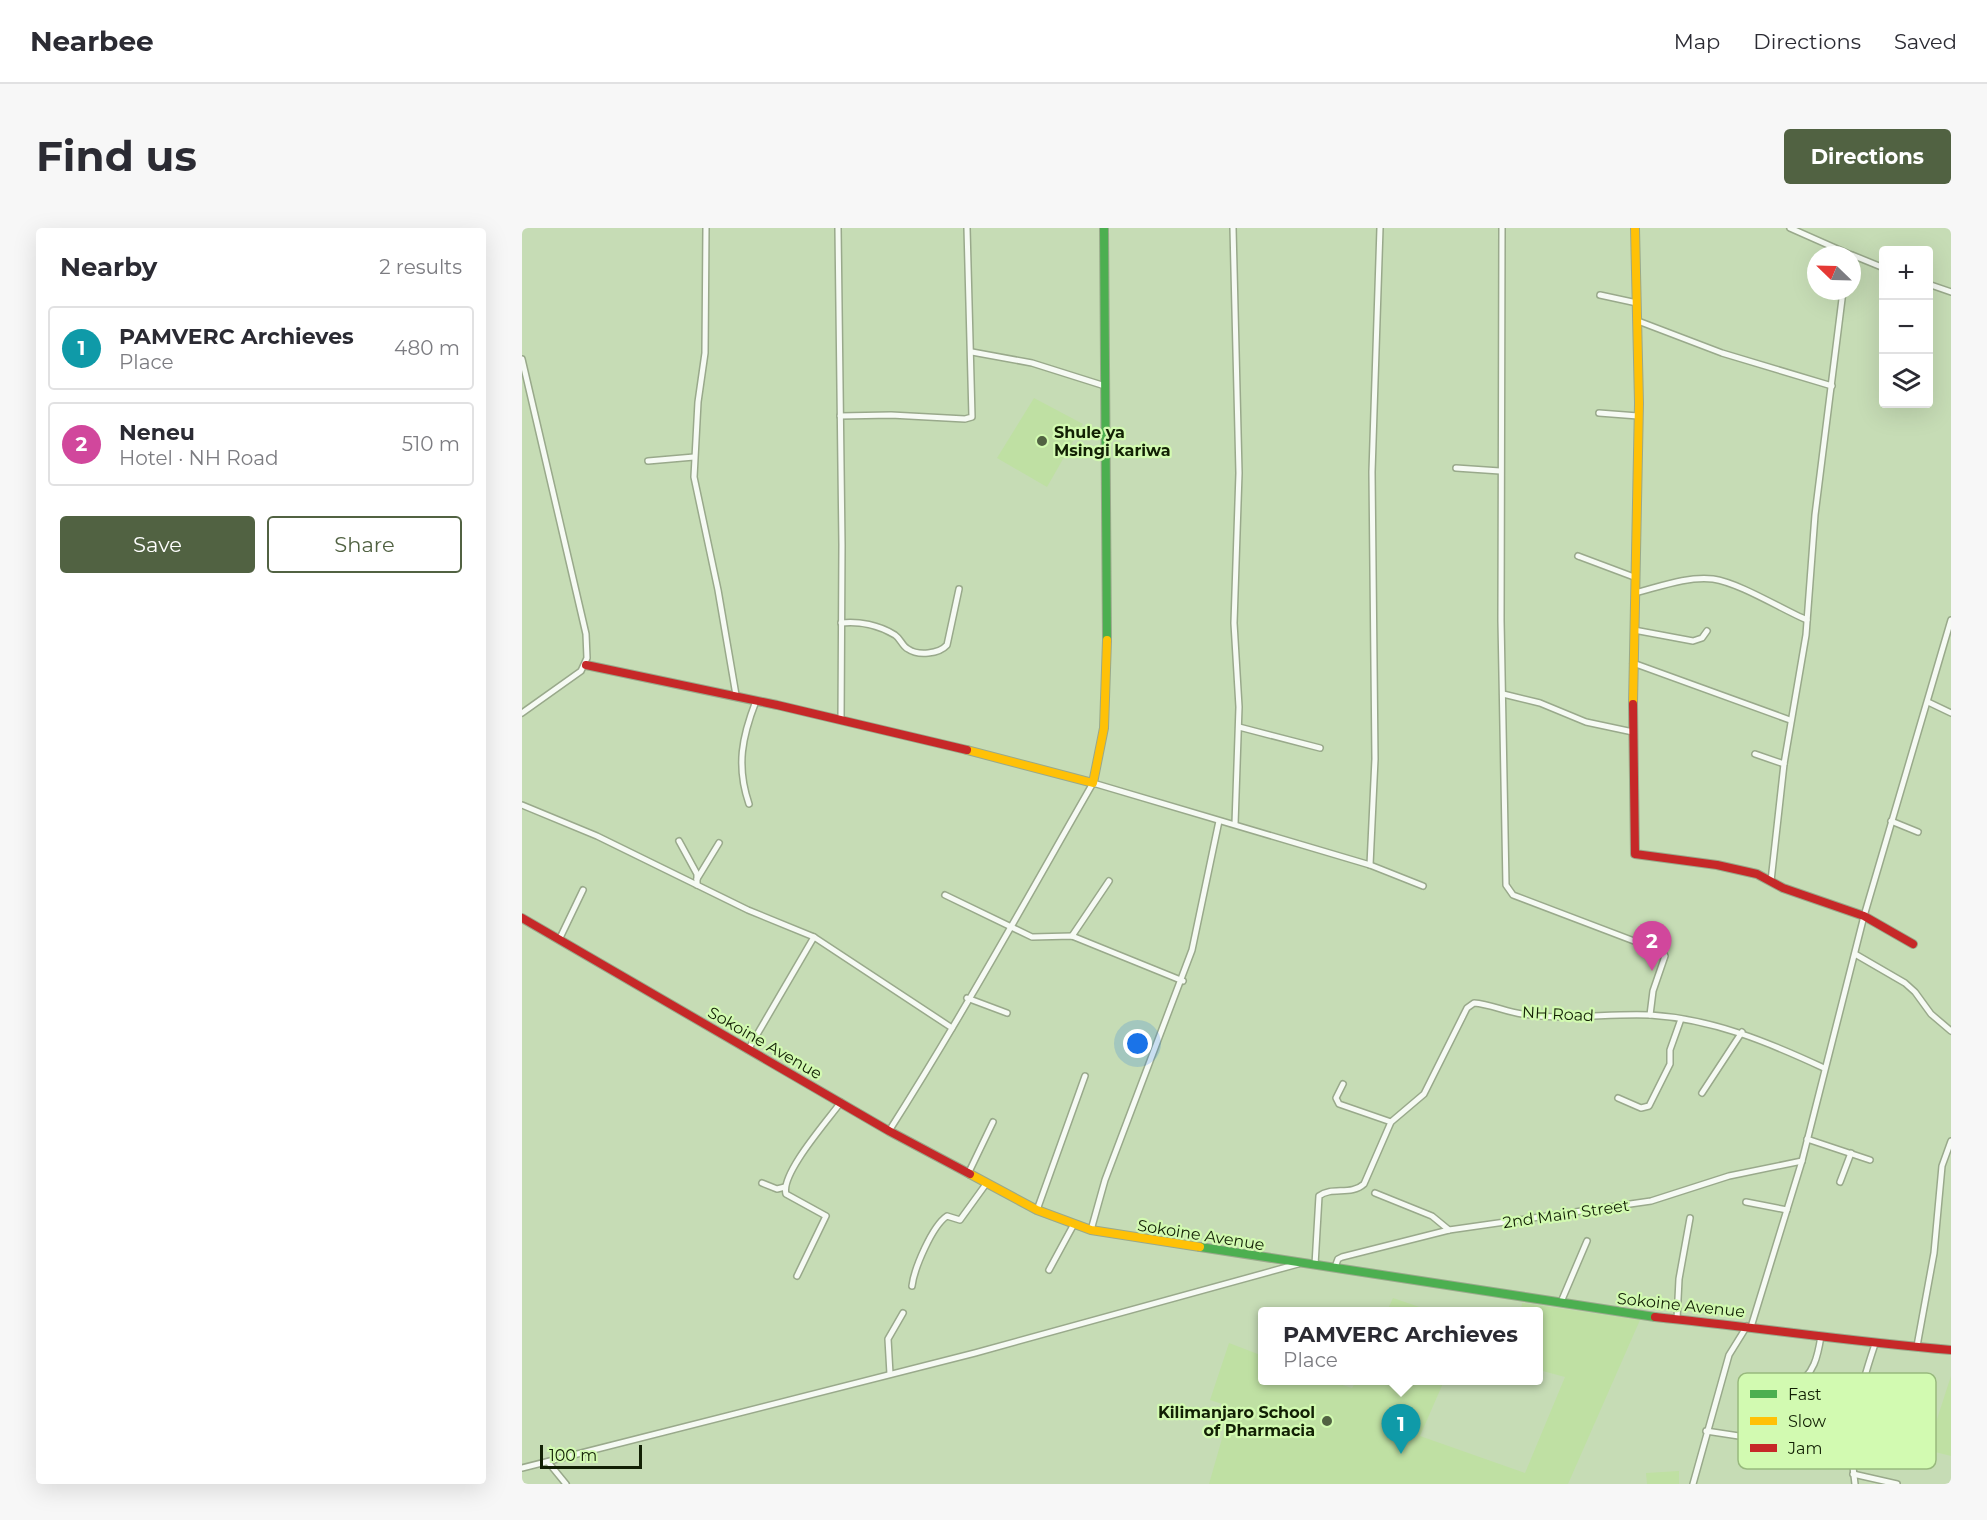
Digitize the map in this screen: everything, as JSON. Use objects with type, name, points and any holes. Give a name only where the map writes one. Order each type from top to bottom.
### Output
[{"type":"street","points":[[706,228],[705,353],[694,457],[696,489],[718,590],[736,695]]},
{"type":"street","points":[[838,228],[841,720]]},
{"type":"street","points":[[840,416],[891,414],[970,419],[973,413],[967,228]]},
{"type":"street","points":[[889,1131],[933,1063],[967,998],[1093,783],[1102,746],[1108,645],[1105,565],[1104,228]]},
{"type":"street","points":[[1233,228],[1239,473],[1234,623],[1239,728],[1235,824]]},
{"type":"street","points":[[1370,864],[1375,759],[1373,442],[1380,228]]},
{"type":"street","points":[[1502,228],[1500,471],[1506,885],[1513,895],[1663,952],[1665,956],[1653,991],[1650,1015]]},
{"type":"street","points":[[1635,228],[1638,321],[1632,732],[1635,854],[1738,869],[1783,888],[1864,916],[1913,944]]},
{"type":"street","points":[[1790,228],[1830,246]]},
{"type":"street","points":[[1861,259],[1879,266]]},
{"type":"street","points":[[1933,285],[1951,292]]},
{"type":"street","points":[[1600,295],[1637,303]]},
{"type":"street","points":[[1771,881],[1790,720],[1807,620],[1815,515],[1842,300]]},
{"type":"street","points":[[1638,321],[1722,353],[1832,386]]},
{"type":"street","points":[[972,352],[1032,363],[1105,386]]},
{"type":"street","points":[[522,359],[586,634],[586,665],[575,676],[522,712]]},
{"type":"street","points":[[1599,413],[1638,416]]},
{"type":"street","points":[[648,461],[694,457]]},
{"type":"street","points":[[1456,468],[1500,471]]},
{"type":"street","points":[[1578,556],[1634,577]]},
{"type":"street","points":[[1635,593],[1676,582],[1713,579],[1731,584],[1807,620]]},
{"type":"street","points":[[841,623],[863,623],[882,629],[896,636],[907,649],[918,653],[938,651],[947,645],[959,589]]},
{"type":"street","points":[[1693,1484],[1729,1355],[1749,1327],[1802,1161],[1864,916],[1951,620]]},
{"type":"street","points":[[1634,630],[1693,641],[1702,638],[1707,631]]},
{"type":"street","points":[[1634,663],[1790,720]]},
{"type":"street","points":[[586,665],[736,695],[1093,783],[1370,864],[1423,886]]},
{"type":"street","points":[[1503,694],[1540,703],[1586,722],[1632,732]]},
{"type":"street","points":[[749,804],[740,763],[742,742],[756,701]]},
{"type":"street","points":[[1928,702],[1951,713]]},
{"type":"street","points":[[1239,728],[1320,748]]},
{"type":"street","points":[[1755,754],[1784,764]]},
{"type":"street","points":[[522,805],[597,836],[814,937],[952,1028]]},
{"type":"street","points":[[1091,1230],[1105,1180],[1183,981],[1197,935],[1220,821]]},
{"type":"street","points":[[1891,821],[1918,832]]},
{"type":"street","points":[[679,841],[693,863],[697,882]]},
{"type":"street","points":[[697,882],[719,843]]},
{"type":"street","points":[[1072,936],[1109,880]]},
{"type":"street","points":[[560,940],[583,890]]},
{"type":"street","points":[[945,895],[1032,937],[1072,936],[1183,981]]},
{"type":"street","name":"Sokoine Avenue","points":[[522,918],[889,1131],[1037,1210],[1091,1230],[1298,1264],[1677,1319],[1875,1344],[1951,1350]]},
{"type":"street","points":[[748,1050],[814,937]]},
{"type":"street","points":[[1855,954],[1905,983],[1915,992],[1931,1014],[1951,1031]]},
{"type":"street","points":[[967,998],[1007,1013]]},
{"type":"street","name":"NH Road","points":[[1315,1265],[1319,1196],[1325,1192],[1359,1189],[1364,1184],[1391,1122],[1424,1094],[1467,1008],[1474,1003],[1522,1014],[1566,1017],[1650,1015],[1681,1019],[1742,1032],[1824,1068]]},
{"type":"street","points":[[1618,1098],[1641,1108],[1649,1106],[1670,1064],[1670,1050],[1681,1019]]},
{"type":"street","points":[[1702,1093],[1742,1032]]},
{"type":"street","points":[[1037,1210],[1085,1076]]},
{"type":"street","points":[[1343,1084],[1336,1098],[1340,1104],[1391,1122]]},
{"type":"street","points":[[797,1276],[826,1216],[813,1206],[786,1194],[785,1187],[804,1151],[841,1102]]},
{"type":"street","points":[[968,1174],[993,1122]]},
{"type":"street","points":[[1807,1139],[1870,1160]]},
{"type":"street","points":[[1917,1346],[1934,1253],[1941,1166],[1951,1140]]},
{"type":"street","points":[[1840,1182],[1851,1153]]},
{"type":"street","name":"2nd Main Street","points":[[1335,1268],[1338,1259],[1342,1257],[1449,1230],[1651,1201],[1729,1176],[1802,1161]]},
{"type":"street","points":[[762,1183],[777,1189],[785,1187]]},
{"type":"street","points":[[912,1286],[915,1269],[940,1222],[947,1216],[960,1220],[986,1184]]},
{"type":"street","points":[[1375,1193],[1432,1216],[1449,1230]]},
{"type":"street","points":[[1746,1202],[1787,1210]]},
{"type":"street","points":[[1677,1319],[1680,1279],[1690,1218]]},
{"type":"street","points":[[1049,1270],[1074,1224]]},
{"type":"street","points":[[1561,1302],[1587,1241]]},
{"type":"street","points":[[522,1467],[890,1374],[1298,1264]]},
{"type":"street","points":[[890,1374],[888,1339],[903,1313]]},
{"type":"street","points":[[1808,1373],[1817,1354],[1821,1336]]},
{"type":"street","points":[[1867,1373],[1875,1344]]},
{"type":"street","points":[[1706,1431],[1738,1436]]},
{"type":"street","points":[[548,1462],[566,1484]]},
{"type":"street","points":[[1853,1469],[1855,1484]]},
{"type":"street","points":[[1853,1474],[1897,1484]]},
{"type":"shaded area","points":[[1034,398],[1083,424],[1047,487],[997,458]]},
{"type":"shaded area","points":[[1393,1298],[1419,1307],[1389,1307]]},
{"type":"shaded area","name":"Kilimanjaro School of Pharmacia","points":[[1522,1303],[1640,1320],[1568,1484],[1209,1484],[1231,1407],[1210,1400],[1229,1343],[1258,1354],[1258,1385],[1343,1385],[1352,1388],[1354,1385],[1442,1385],[1420,1436],[1525,1473],[1565,1377],[1543,1371],[1543,1307],[1522,1307]]},
{"type":"shaded area","points":[[1951,1376],[1951,1456],[1936,1452],[1936,1422]]},
{"type":"shaded area","points":[[1679,1471],[1679,1484],[1647,1484],[1646,1473]]},
{"type":"traffic: fast","points":[[1104,228],[1107,640]]},
{"type":"traffic: fast","points":[[1200,1247],[1655,1317]]},
{"type":"traffic: slow","points":[[1633,704],[1639,403],[1635,228]]},
{"type":"traffic: slow","points":[[967,750],[1093,783],[1104,728],[1107,640]]},
{"type":"traffic: slow","points":[[970,1174],[1037,1210],[1091,1230],[1200,1247]]},
{"type":"traffic: jam","points":[[586,665],[777,705],[967,750]]},
{"type":"traffic: jam","points":[[1633,704],[1635,854],[1717,865],[1757,874],[1783,888],[1864,916],[1913,944]]},
{"type":"traffic: jam","points":[[522,918],[889,1131],[970,1174]]},
{"type":"traffic: jam","points":[[1655,1317],[1951,1350]]},
{"type":"place","name":"Shule ya Msingi kariwa","points":[[1042,441]]},
{"type":"place","name":"Neneu","points":[[1652,971]]},
{"type":"place","name":"Kilimanjaro School of Pharmacia","points":[[1327,1421]]},
{"type":"place","name":"PAMVERC Archieves","points":[[1401,1454]]}]
